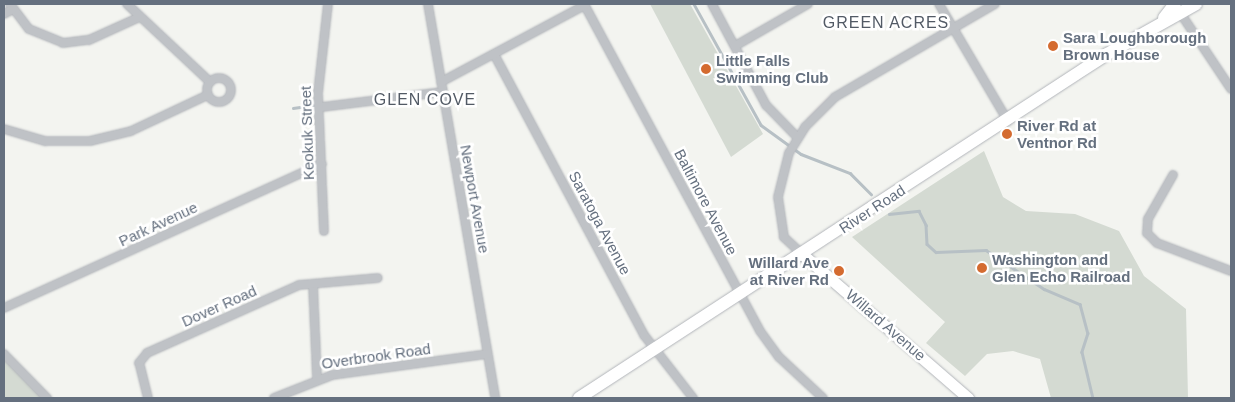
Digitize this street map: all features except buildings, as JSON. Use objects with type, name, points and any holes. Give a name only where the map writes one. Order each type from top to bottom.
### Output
[{"type":"main road","name":"River Road","points":[[579,398],[1179,7],[1196,4]]},
{"type":"street","points":[[127,4],[210,82]]},
{"type":"street","name":"Keokuk Street","points":[[324,231],[322,107],[318,84],[328,4]]},
{"type":"street","name":"Newport Avenue","points":[[428,4],[495,398]]},
{"type":"street","points":[[441,82],[585,4]]},
{"type":"street","name":"Baltimore Avenue","points":[[585,4],[769,346],[823,398]]},
{"type":"street","points":[[712,4],[766,105],[796,141]]},
{"type":"street","points":[[734,46],[808,4]]},
{"type":"street","points":[[939,4],[1008,120]]},
{"type":"street","points":[[802,254],[784,237],[779,220],[778,197],[789,153],[796,141],[835,97],[996,4]]},
{"type":"street","points":[[4,14],[12,6],[38,36],[63,43],[89,40],[140,16]]},
{"type":"street","points":[[1179,7],[1231,89]]},
{"type":"street","name":"Saratoga Avenue","points":[[494,54],[656,349],[693,398]]},
{"type":"street","points":[[208,95],[221,102],[231,93],[226,79],[210,82]]},
{"type":"street","points":[[208,95],[210,82]]},
{"type":"street","points":[[322,107],[442,92]]},
{"type":"street","points":[[4,129],[53,142],[90,141],[131,131],[208,95]]},
{"type":"street","name":"Park Avenue","points":[[4,308],[322,164]]},
{"type":"street","points":[[1173,175],[1148,219],[1147,233],[1157,243],[1231,271]]},
{"type":"street","name":"Willard Avenue","points":[[802,254],[968,398]]},
{"type":"street","name":"Dover Road","points":[[148,398],[140,359],[299,285],[378,278]]},
{"type":"street","points":[[313,285],[317,378]]},
{"type":"street","points":[[4,354],[47,398]]},
{"type":"street","name":"Overbrook Road","points":[[274,398],[317,378],[487,354]]},
{"type":"shaded area","name":"Little Falls Swimming Club","points":[[650,4],[690,4],[763,134],[731,157]]},
{"type":"shaded area","points":[[984,151],[1003,197],[1026,211],[1075,214],[1119,231],[1144,276],[1186,309],[1188,398],[1051,398],[1040,359],[1013,351],[987,354],[965,376],[926,343],[945,322],[852,237]]},
{"type":"shaded area","points":[[4,360],[19,374],[42,398],[4,398]]},
{"type":"waterway","points":[[694,4],[761,125],[801,154],[850,173],[871,194]]},
{"type":"waterway","points":[[293,108],[314,105]]},
{"type":"waterway","points":[[889,214],[919,211],[926,225],[927,244],[936,252],[986,250],[1044,289],[1080,304],[1088,333],[1082,352],[1093,398]]},
{"type":"place","name":"Sara Loughborough Brown House","points":[[1053,46]]},
{"type":"place","name":"Little Falls Swimming Club","points":[[706,69]]},
{"type":"place","name":"River Rd at Ventnor Rd","points":[[1007,134]]},
{"type":"place","name":"Washington and Glen Echo Railroad","points":[[982,268]]},
{"type":"place","name":"Willard Ave at River Rd","points":[[839,271]]},
{"type":"district","name":"GREEN ACRES","points":[[886,23]]},
{"type":"district","name":"GLEN COVE","points":[[425,100]]}]
